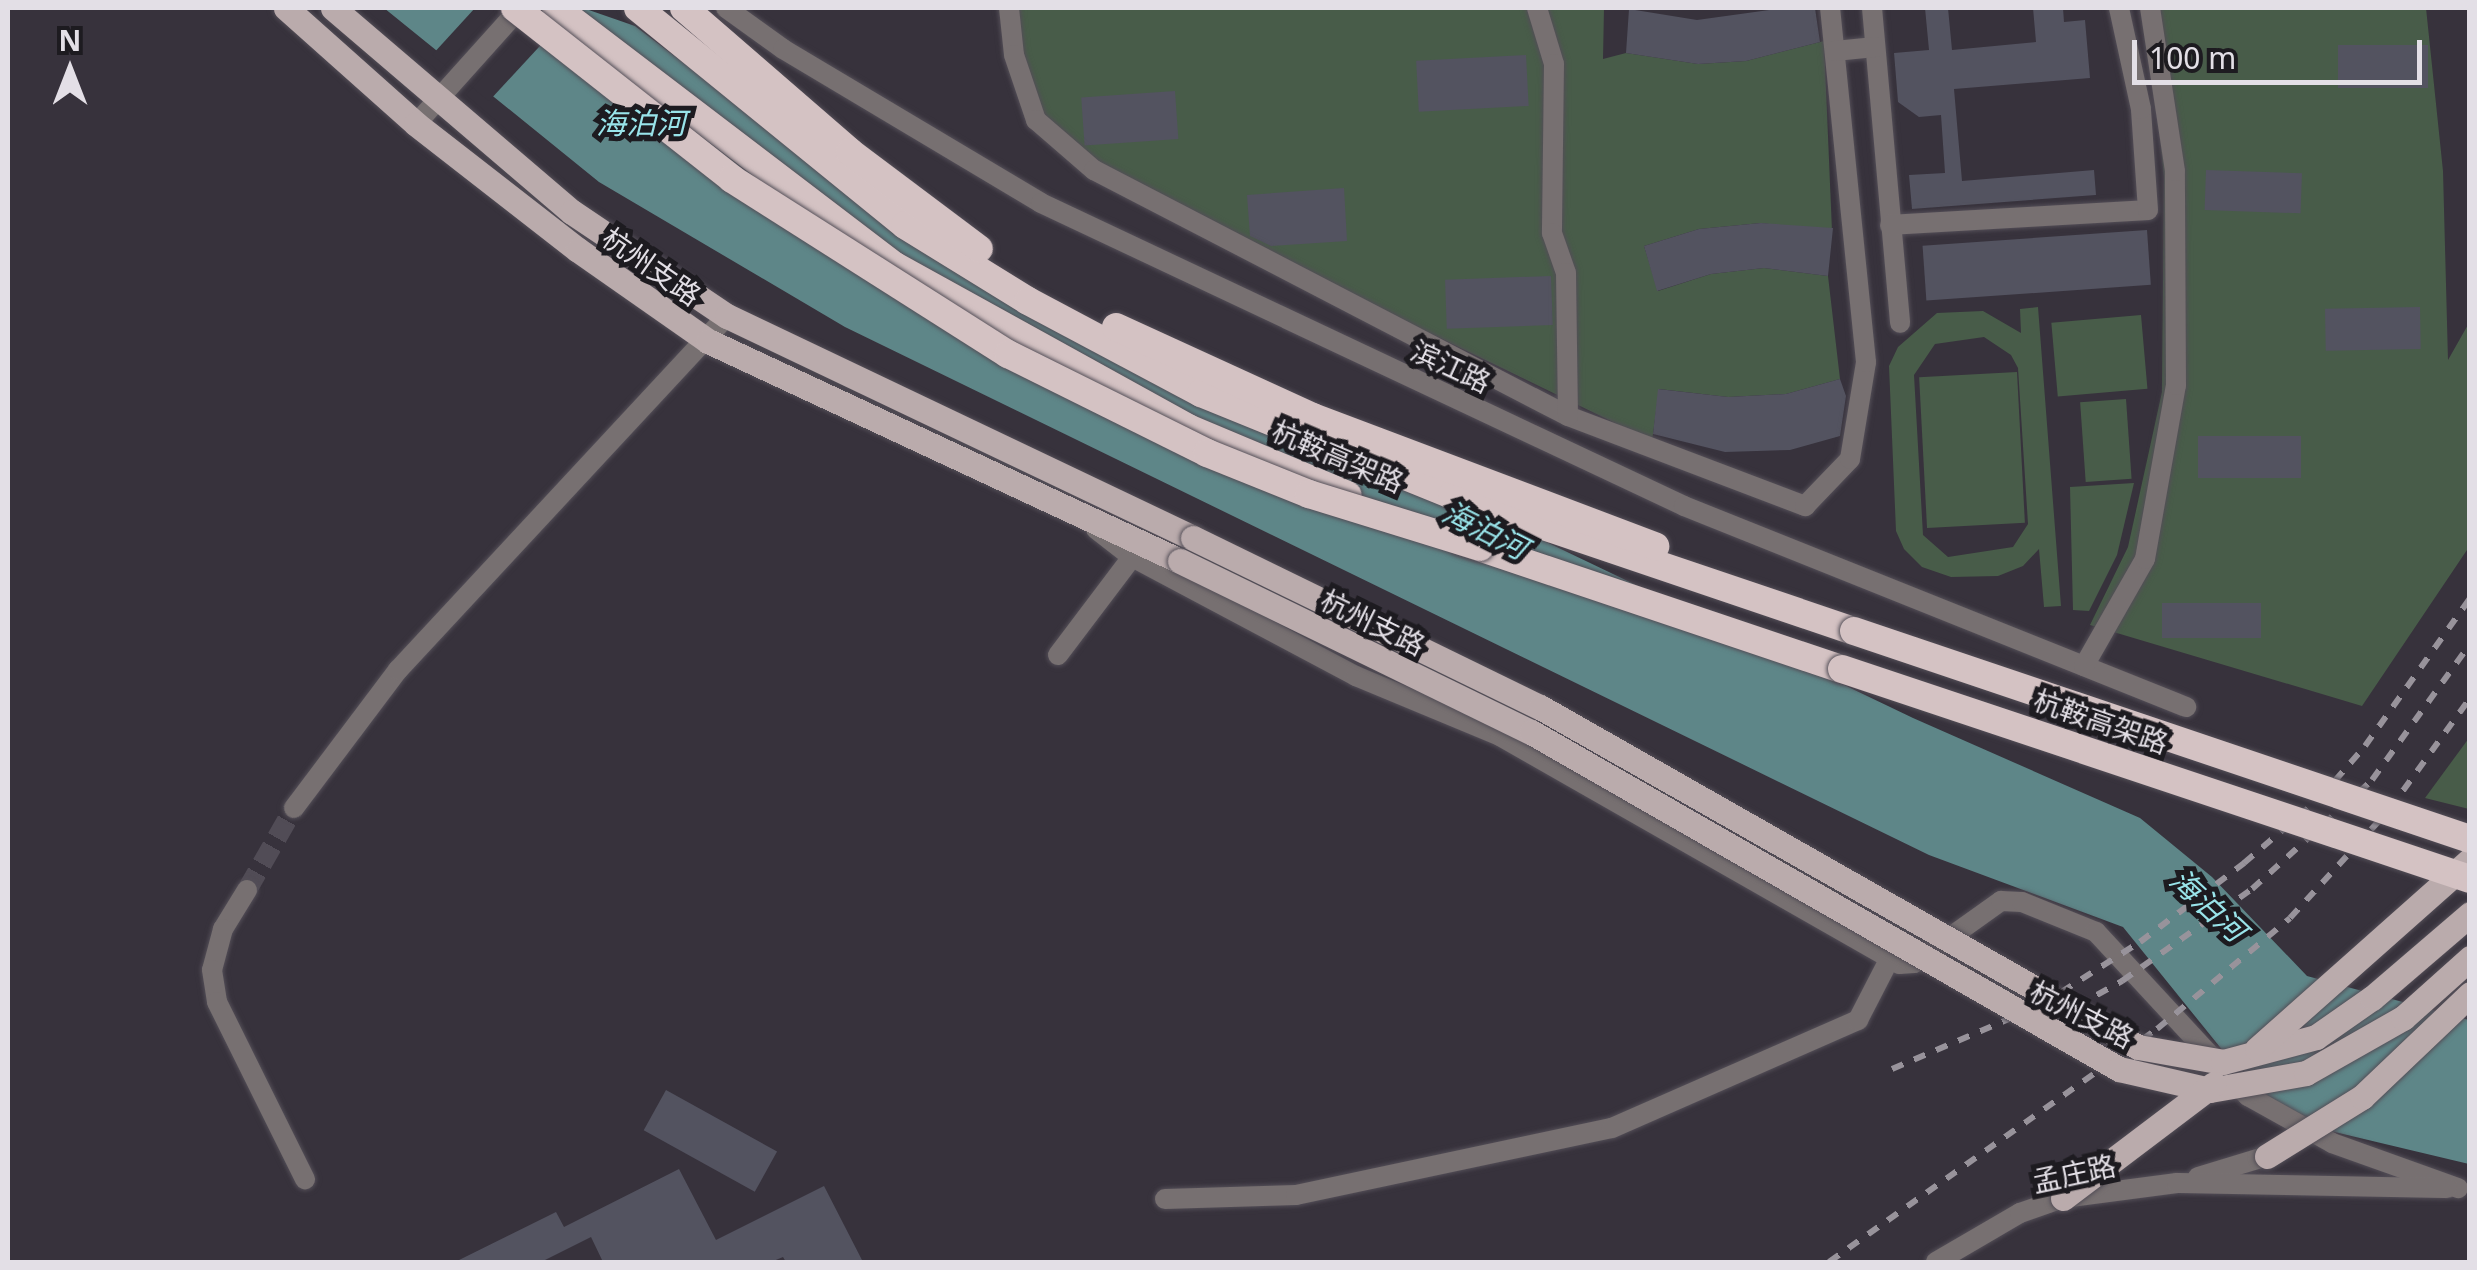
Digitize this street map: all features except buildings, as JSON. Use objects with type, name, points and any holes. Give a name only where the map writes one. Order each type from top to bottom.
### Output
[{"type":"highway","points":[[518,8],[732,179],[1008,354],[1206,453],[1308,494],[1480,547]]},
{"type":"highway","name":"杭鞍高架路","points":[[556,8],[895,266],[1188,428],[1480,547],[2470,878]]},
{"type":"highway","name":"杭鞍高架路","points":[[638,8],[904,225],[1028,301],[1201,392],[1452,495],[2470,839]]},
{"type":"highway","points":[[684,8],[940,224],[1114,326],[1313,417],[1552,502],[1854,631]]},
{"type":"main road","name":"杭州支路","points":[[286,8],[416,124],[708,341],[1071,510],[1187,549],[1540,707],[2138,1046],[2223,1062],[2316,1036],[2372,998],[2470,914]]},
{"type":"main road","name":"杭州支路","points":[[333,8],[572,212],[727,316],[1187,549],[1532,732],[2119,1069],[2210,1090],[2306,1073],[2403,1018],[2470,958]]},
{"type":"main road","points":[[2063,1198],[2306,1009],[2470,860]]},
{"type":"main road","points":[[2267,1156],[2362,1097],[2470,994]]},
{"type":"street","points":[[416,124],[518,8]]},
{"type":"street","name":"滨江路","points":[[726,8],[783,49],[1042,203],[1684,506],[2186,707]]},
{"type":"street","points":[[1009,8],[1014,55],[1036,120],[1094,170],[1568,416],[1805,506],[1850,458],[1866,362],[1830,8]]},
{"type":"street","points":[[1538,8],[1554,64],[1552,233],[1566,273],[1568,416]]},
{"type":"street","points":[[1872,8],[1900,323]]},
{"type":"street","points":[[1890,225],[2148,210],[2141,109],[2119,8]]},
{"type":"street","points":[[2084,666],[2145,559],[2176,385],[2175,171],[2150,8]]},
{"type":"street","points":[[1834,52],[1875,47]]},
{"type":"street","points":[[294,808],[398,670],[708,341],[727,316]]},
{"type":"street","points":[[1071,510],[1132,558],[1356,676],[1500,736],[1890,958],[1914,962],[2001,901],[2022,902],[2096,932],[2248,1096],[2332,1144],[2464,1188]]},
{"type":"street","points":[[1058,655],[1132,558]]},
{"type":"street","points":[[248,890],[223,929],[212,970],[217,1002],[305,1179]]},
{"type":"street","points":[[1165,1200],[1296,1195],[1612,1128],[1858,1020],[1890,958]]},
{"type":"street","points":[[2177,1183],[2267,1156]]},
{"type":"street","points":[[2177,1183],[2464,1188]]},
{"type":"street","name":"孟庄路","points":[[1936,1262],[2020,1213],[2063,1198],[2177,1183]]},
{"type":"shaded area","points":[[1010,8],[1604,8],[1603,59],[1626,53],[1698,64],[1746,61],[1824,41],[1832,231],[1761,223],[1699,229],[1644,246],[1658,291],[1711,274],[1764,268],[1828,276],[1840,379],[1786,394],[1728,397],[1659,389],[1652,441],[1094,170],[1036,120]]},
{"type":"shaded area","points":[[2147,8],[2426,8],[2443,171],[2448,360],[2469,323],[2469,547],[2362,706],[2090,625],[2128,547],[2162,392],[2164,177]]},
{"type":"shaded area","points":[[2038,307],[2061,606],[2044,607],[2039,549],[2023,566],[1998,576],[1951,577],[1922,567],[1904,549],[1896,531],[1889,366],[1898,347],[1937,313],[1983,311],[2021,333],[2020,309]],"holes":[[[1984,337],[2011,355],[2018,368],[2028,524],[2013,547],[1948,557],[1923,535],[1914,375],[1935,344]]]},
{"type":"shaded area","points":[[2141,315],[2147,389],[2058,397],[2051,323]]},
{"type":"shaded area","points":[[2017,372],[2025,523],[1927,528],[1919,377]]},
{"type":"shaded area","points":[[2126,399],[2132,479],[2086,482],[2080,402]]},
{"type":"shaded area","points":[[2134,483],[2117,555],[2089,611],[2073,610],[2070,487]]},
{"type":"shaded area","points":[[2469,738],[2469,809],[2425,798]]},
{"type":"water","name":"海泊河","points":[[384,8],[583,8],[635,26],[826,171],[1073,315],[1913,718],[2140,818],[2212,877],[2307,976],[2469,1020],[2469,1164],[2322,1129],[2261,1098],[2123,927],[1929,855],[845,327],[599,182]]},
{"type":"pier","points":[[475,8],[575,8],[489,101],[432,55]]},
{"type":"tunnel","points":[[247,890],[294,808]]},
{"type":"railway","points":[[1892,1069],[2041,1005],[2140,942],[2244,863],[2319,799],[2365,746],[2470,598]]},
{"type":"railway","points":[[2055,1018],[2122,981],[2252,889],[2372,780],[2470,644]]},
{"type":"railway","points":[[1829,1262],[2157,1029],[2290,918],[2389,810],[2470,698]]}]
